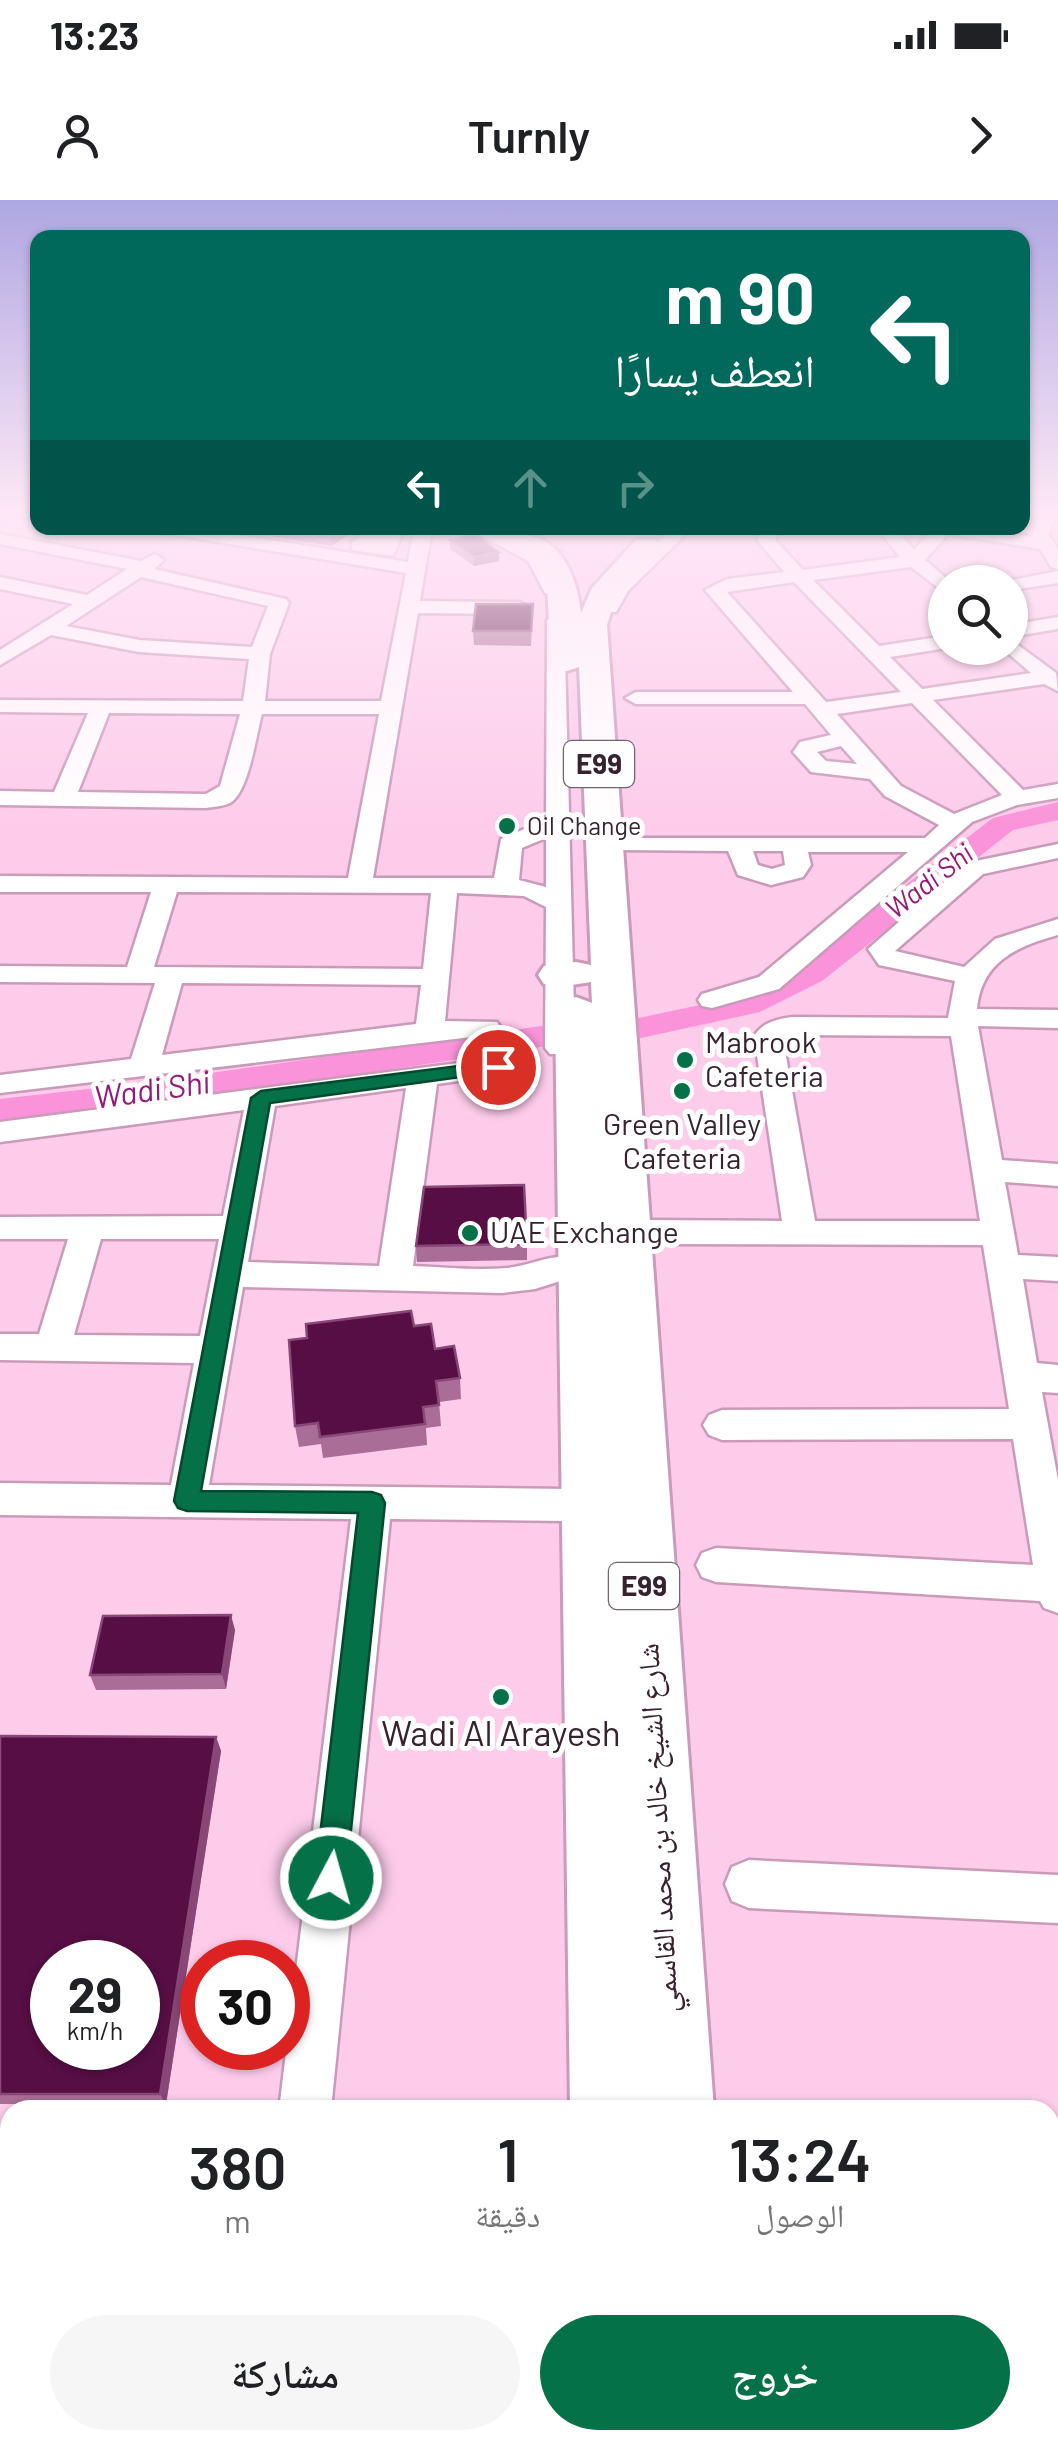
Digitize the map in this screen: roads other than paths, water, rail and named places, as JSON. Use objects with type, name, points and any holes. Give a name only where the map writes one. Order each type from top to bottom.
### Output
[{"type":"highway","name":"شارع الشيخ خالد بن محمد القاسمي","points":[[581,987],[614,896],[600,664]]},
{"type":"highway","name":"شارع الشيخ خالد بن محمد القاسمي","points":[[563,756],[581,987],[596,1061],[660,1626],[675,2100]]},
{"type":"highway","name":"شارع الشيخ خالد بن محمد القاسمي","points":[[596,1061],[579,1552],[592,1989],[608,2100]]},
{"type":"highway","points":[[579,1552],[603,1602],[614,1637],[636,2100]]},
{"type":"street","points":[[0,658],[64,616]]},
{"type":"street","points":[[0,798],[221,798],[231,788],[253,707],[260,654],[274,616]]},
{"type":"street","points":[[358,885],[407,616]]},
{"type":"street","points":[[0,1499],[372,1503],[579,1552],[564,1266],[581,987],[558,887],[556,825],[563,756],[558,616]]},
{"type":"street","points":[[606,616],[600,664],[619,843],[614,896],[646,1232],[660,1626],[705,2100]]},
{"type":"street","points":[[737,616],[893,792],[955,824]]},
{"type":"street","points":[[837,616],[1018,798]]},
{"type":"street","points":[[1028,629],[1057,625]]},
{"type":"street","points":[[46,628],[139,646],[260,654]]},
{"type":"street","points":[[875,654],[928,645]]},
{"type":"street","points":[[1028,659],[1053,681]]},
{"type":"street","points":[[636,698],[813,704],[1053,681]]},
{"type":"street","points":[[0,706],[391,708]]},
{"type":"street","points":[[63,799],[101,707]]},
{"type":"street","points":[[846,738],[808,746],[804,752],[820,767],[877,773]]},
{"type":"street","points":[[712,1000],[769,983],[964,817],[1018,798],[1058,791]]},
{"type":"street","points":[[506,886],[510,844],[556,825]]},
{"type":"street","points":[[619,843],[738,844],[747,870],[771,877],[794,872],[798,865],[794,844],[929,845]]},
{"type":"street","points":[[969,976],[889,959],[881,949],[975,868],[1058,850]]},
{"type":"street","points":[[0,884],[506,886],[541,893],[558,887]]},
{"type":"street","points":[[138,975],[166,885]]},
{"type":"street","points":[[430,1031],[445,886]]},
{"type":"street","points":[[716,1565],[1057,1589],[1052,1529],[1030,1424],[963,1022],[963,994],[969,976],[992,952],[1058,927]]},
{"type":"street","points":[[0,974],[436,977]]},
{"type":"street","points":[[144,1065],[171,976]]},
{"type":"street","points":[[800,1232],[768,1036],[772,1031],[793,1026],[1058,1019]]},
{"type":"street","points":[[0,1084],[430,1031],[487,1028]]},
{"type":"street","points":[[0,1132],[498,1067]]},
{"type":"street","points":[[394,1278],[423,1076]]},
{"type":"street","points":[[187,1501],[261,1098]]},
{"type":"street","points":[[988,1170],[1058,1175]]},
{"type":"street","points":[[0,1228],[239,1228]]},
{"type":"street","points":[[52,1348],[88,1228]]},
{"type":"street","points":[[646,1232],[800,1232],[1001,1249],[1058,1269]]},
{"type":"street","points":[[230,1274],[519,1280],[564,1266]]},
{"type":"street","points":[[0,1347],[216,1350]]},
{"type":"street","points":[[1022,1376],[1058,1379]]},
{"type":"street","points":[[722,1426],[1030,1424]]},
{"type":"street","points":[[307,2100],[372,1503]]},
{"type":"street","points":[[750,1884],[1058,1899]]},
{"type":"street","points":[[580,2100],[592,1989]]},
{"type":"waterway","name":"Wadi Shi","points":[[641,1027],[748,1005],[810,974],[1003,824],[1058,811]]},
{"type":"waterway","name":"Wadi Shi","points":[[0,1111],[141,1095],[541,1037]]},
{"type":"place","name":"Oil Change","points":[[507,826]]},
{"type":"place","name":"Mabrook Cafeteria","points":[[685,1060]]},
{"type":"place","name":"Green Valley Cafeteria","points":[[682,1091]]},
{"type":"place","name":"UAE Exchange","points":[[470,1233]]},
{"type":"place","name":"Wadi Al Arayesh","points":[[501,1697]]}]
